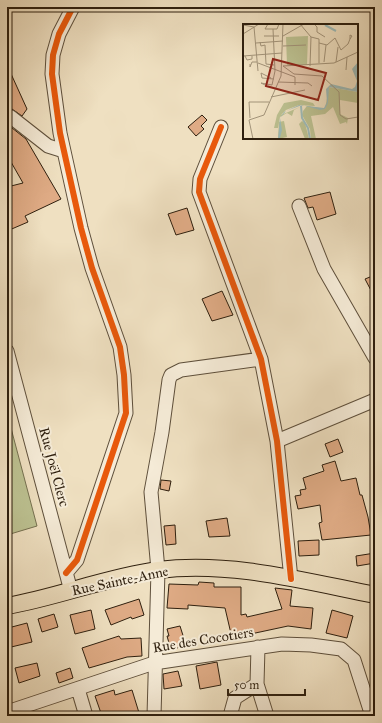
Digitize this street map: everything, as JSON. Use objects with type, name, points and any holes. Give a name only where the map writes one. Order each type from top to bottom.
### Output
[{"type":"main road","name":"Rue Sainte-Anne","points":[[7,606],[72,591],[100,582],[158,570],[192,568],[226,568],[375,595]]},
{"type":"street","points":[[66,573],[77,560],[126,413],[124,375],[120,347],[92,268],[81,228],[64,151],[52,74],[53,56],[59,34],[73,7]]},
{"type":"street","points":[[11,117],[48,146],[64,151]]},
{"type":"street","points":[[220,126],[200,179],[199,192],[261,359],[276,441],[291,579]]},
{"type":"street","points":[[299,206],[324,269],[375,358]]},
{"type":"street","name":"Rue Joël Clerc","points":[[7,351],[72,591]]},
{"type":"street","points":[[154,716],[154,663],[158,570],[151,492],[162,432],[169,380],[171,375],[181,370],[261,359]]},
{"type":"street","points":[[276,441],[375,400]]},
{"type":"street","name":"Rue des Cocotiers","points":[[7,712],[154,663],[258,646],[310,644],[341,649],[354,660],[368,714]]},
{"type":"street","points":[[258,646],[257,684],[267,716]]},
{"type":"street","points":[[230,716],[235,698],[257,684]]},
{"type":"street","points":[[78,689],[86,716]]},
{"type":"green space","points":[[7,413],[37,526],[7,535]]},
{"type":"building","points":[[7,65],[27,109],[22,116],[12,109],[7,110]]},
{"type":"building","points":[[202,115],[207,120],[201,126],[204,129],[196,136],[188,127]]},
{"type":"building","points":[[7,124],[26,139],[61,199],[25,216],[28,222],[7,231],[7,187],[23,183],[7,155]]},
{"type":"building","points":[[330,192],[336,214],[317,220],[313,207],[308,208],[304,198]]},
{"type":"building","points":[[187,208],[194,230],[176,235],[168,214]]},
{"type":"building","points":[[375,275],[375,298],[365,279]]},
{"type":"building","points":[[222,291],[233,315],[212,321],[202,299]]},
{"type":"building","points":[[338,439],[343,452],[330,457],[325,444]]},
{"type":"building","points":[[335,461],[341,481],[356,478],[368,517],[371,535],[322,540],[319,523],[322,522],[320,505],[298,509],[295,496],[301,495],[300,490],[306,489],[303,478],[324,471],[322,465]]},
{"type":"building","points":[[161,480],[171,481],[169,491],[160,489]]},
{"type":"building","points":[[227,518],[230,536],[209,537],[206,521]]},
{"type":"building","points":[[175,525],[176,544],[166,545],[164,526]]},
{"type":"building","points":[[319,540],[319,555],[299,556],[298,541]]},
{"type":"building","points":[[375,553],[375,563],[357,566],[356,556]]},
{"type":"building","points":[[199,582],[214,583],[214,587],[241,587],[241,615],[246,614],[247,617],[282,609],[275,588],[292,590],[290,606],[313,608],[311,629],[288,626],[232,638],[225,608],[188,605],[188,609],[167,608],[169,584],[198,585]]},
{"type":"building","points":[[139,599],[144,615],[132,619],[131,617],[111,625],[105,610]]},
{"type":"building","points":[[91,610],[95,629],[75,634],[70,615]]},
{"type":"building","points":[[332,610],[353,616],[347,638],[326,633]]},
{"type":"building","points":[[54,614],[58,627],[42,632],[38,619]]},
{"type":"building","points":[[27,623],[32,642],[7,648],[7,638],[11,638],[8,628]]},
{"type":"building","points":[[180,626],[186,645],[171,650],[167,636],[169,636],[167,629]]},
{"type":"building","points":[[119,636],[121,639],[141,638],[142,656],[127,657],[89,668],[82,648]]},
{"type":"building","points":[[217,662],[221,685],[200,689],[196,666]]},
{"type":"building","points":[[37,663],[40,676],[19,683],[15,668]]},
{"type":"building","points":[[70,668],[73,678],[59,683],[56,673]]},
{"type":"building","points":[[178,671],[182,686],[164,689],[163,674]]},
{"type":"building","points":[[114,690],[115,695],[132,690],[140,716],[102,716],[95,696]]},
{"type":"cycle path","points":[[66,573],[77,560],[126,413],[124,375],[120,347],[92,268],[81,228],[60,133],[52,74],[53,55],[59,34],[73,7]]},
{"type":"cycle path","points":[[221,127],[200,179],[199,192],[261,359],[277,441],[291,579]]}]
